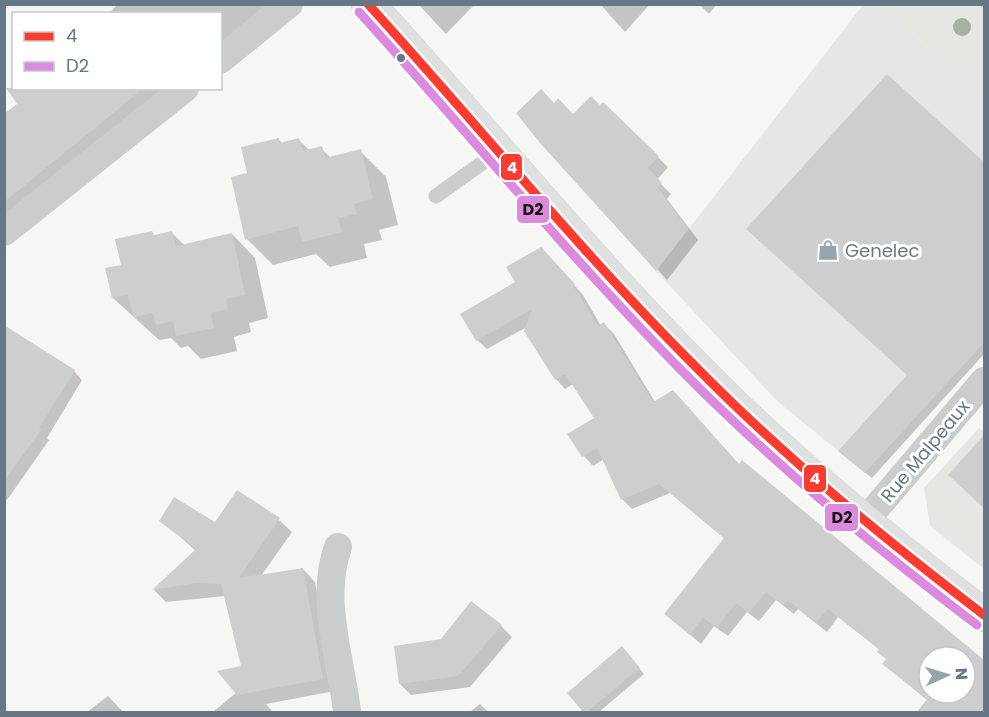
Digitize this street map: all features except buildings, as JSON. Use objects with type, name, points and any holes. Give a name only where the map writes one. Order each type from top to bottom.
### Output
[{"type":"street","points":[[222,58],[289,4]]},
{"type":"street","points":[[368,4],[636,302],[741,412],[865,521],[984,615]]},
{"type":"street","points":[[4,232],[182,90]]},
{"type":"street","name":"Rue Malpeaux","points":[[865,521],[984,381]]},
{"type":"street","points":[[338,547],[332,565],[330,598],[347,712]]},
{"type":"lane","points":[[436,196],[499,151]]},
{"type":"shaded area","name":"Genelec","points":[[863,5],[881,5],[984,97],[984,343],[865,473],[777,401],[656,271]]},
{"type":"shaded area","points":[[881,5],[984,5],[984,97]]},
{"type":"shaded area","points":[[979,428],[983,431],[984,429],[984,442],[981,439],[949,475],[984,508],[984,569],[930,526],[924,488]]},
{"type":"transit line","name":"4","points":[[368,4],[609,277],[727,398],[834,495],[984,615]]},
{"type":"transit line","name":"D2","points":[[359,12],[600,285],[718,407],[826,504],[977,625]]},
{"type":"place","name":"Genelec","points":[[828,250]]}]
